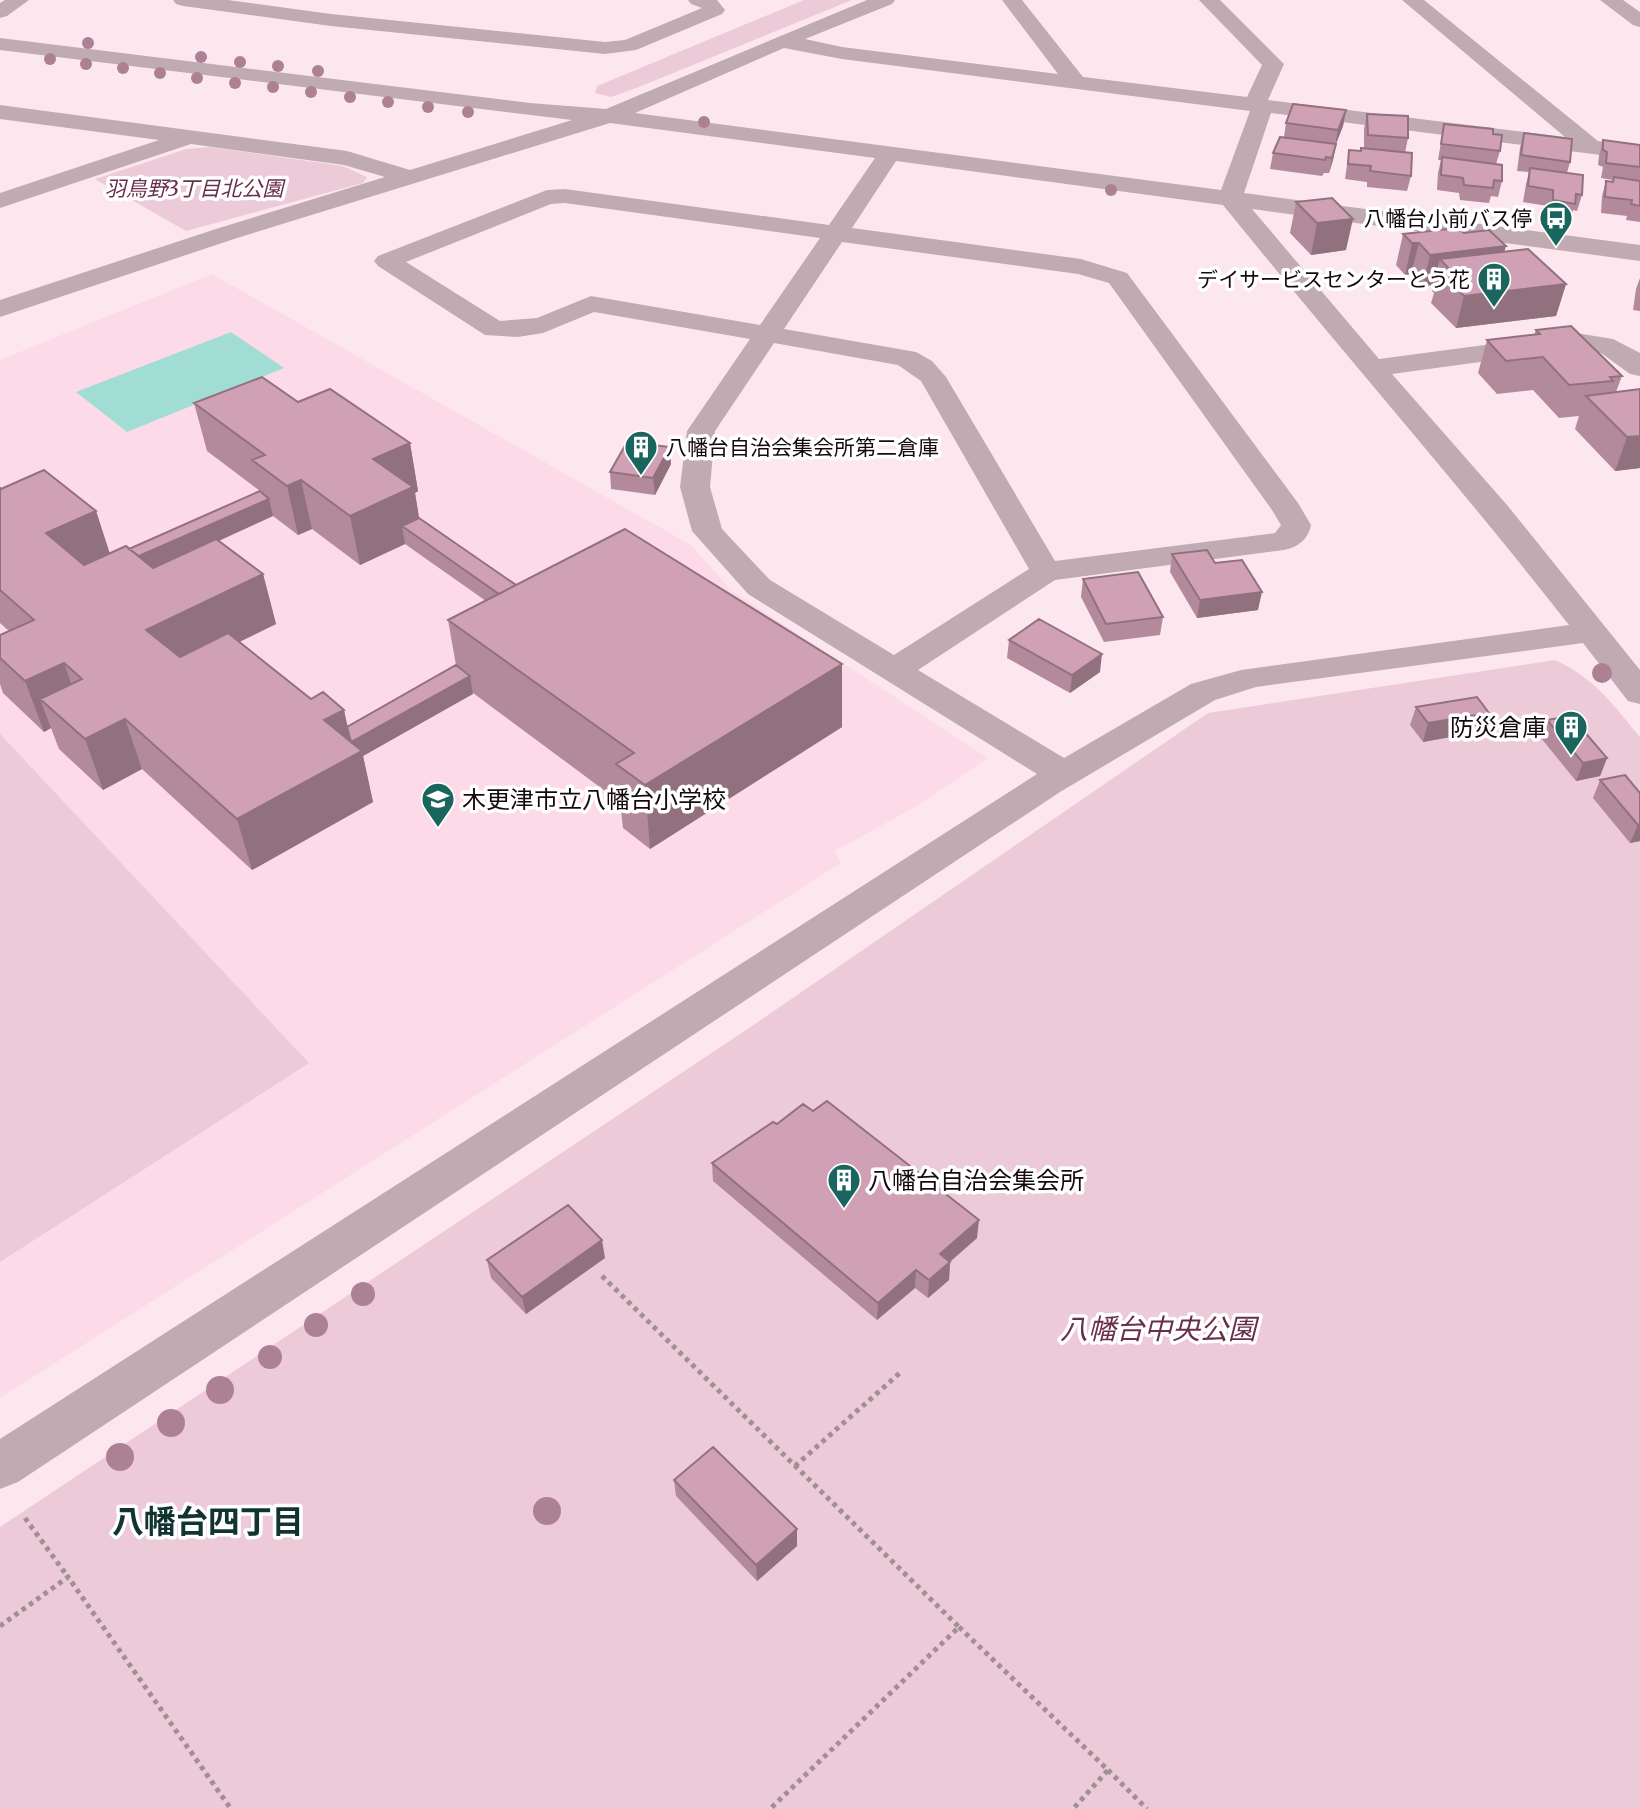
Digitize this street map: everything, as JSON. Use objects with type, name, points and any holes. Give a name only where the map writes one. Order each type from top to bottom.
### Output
[{"type":"street","points":[[0,12],[19,0]]},
{"type":"street","points":[[183,0],[331,20],[606,48],[629,46],[715,10],[712,5],[698,0]]},
{"type":"street","points":[[331,20],[354,0]]},
{"type":"street","points":[[0,309],[228,233],[609,116],[782,41],[885,0]]},
{"type":"street","points":[[1012,0],[1076,82]]},
{"type":"street","points":[[1210,1],[1241,0]]},
{"type":"street","points":[[1412,0],[1594,148]]},
{"type":"street","points":[[1610,0],[1640,21]]},
{"type":"street","points":[[1210,1],[1273,64],[1230,198]]},
{"type":"street","points":[[782,41],[842,53],[1640,153]]},
{"type":"street","points":[[0,44],[530,110],[609,116],[1640,253]]},
{"type":"street","points":[[0,112],[347,158],[409,177]]},
{"type":"street","points":[[0,201],[190,137]]},
{"type":"street","points":[[889,155],[701,431],[695,487],[707,531],[760,587],[1063,774]]},
{"type":"street","points":[[895,670],[1046,572],[1284,541],[1294,533],[1296,525],[1287,509],[1118,278],[1081,267],[837,231],[565,196],[547,197],[387,261],[494,329],[518,330],[543,325],[592,303],[906,358],[922,367],[932,377],[1046,572]]},
{"type":"street","points":[[1230,198],[1496,511],[1640,694]]},
{"type":"street","points":[[1372,368],[1576,341],[1602,342],[1620,349],[1640,368]]},
{"type":"street","points":[[0,1466],[1063,774],[1203,692],[1253,677],[1590,632]]},
{"type":"path","points":[[602,1276],[1147,1809]]},
{"type":"path","points":[[795,1466],[902,1371]]},
{"type":"path","points":[[21,1512],[231,1809]]},
{"type":"path","points":[[0,1626],[68,1577]]},
{"type":"path","points":[[770,1809],[959,1627]]},
{"type":"path","points":[[1073,1809],[1108,1770]]},
{"type":"shaded area","name":"木更津市立八幡台小学校","points":[[212,274],[691,545],[731,590],[988,758],[917,806],[835,851],[841,863],[0,1398],[0,360]]},
{"type":"shaded area","points":[[231,332],[284,368],[127,432],[76,392]]},
{"type":"green space","points":[[804,0],[852,0],[639,87],[611,97],[595,93],[597,86]]},
{"type":"green space","name":"羽鳥野3丁目北公園","points":[[210,147],[343,166],[367,177],[363,183],[186,231],[95,179],[186,149]]},
{"type":"green space","name":"八幡台中央公園","points":[[1555,660],[1592,684],[1640,737],[1640,1809],[0,1809],[0,1527],[749,1028],[1208,713]]},
{"type":"green space","points":[[0,734],[309,1063],[0,1262]]},
{"type":"building","points":[[1293,104],[1346,110],[1338,130],[1286,123]]},
{"type":"building","points":[[1367,114],[1408,116],[1408,138],[1368,135]]},
{"type":"building","points":[[1444,124],[1493,129],[1493,134],[1502,135],[1500,151],[1441,144]]},
{"type":"building","points":[[1524,133],[1572,139],[1570,162],[1521,155]]},
{"type":"building","points":[[1280,137],[1336,144],[1332,158],[1326,157],[1325,160],[1273,153]]},
{"type":"building","points":[[1603,140],[1640,145],[1640,167],[1606,163],[1607,152],[1603,150]]},
{"type":"building","points":[[1361,148],[1412,153],[1411,176],[1370,171],[1371,166],[1348,164],[1349,150],[1361,151]]},
{"type":"building","points":[[1442,157],[1502,165],[1502,181],[1494,180],[1493,188],[1464,185],[1463,178],[1441,175]]},
{"type":"building","points":[[1530,168],[1583,175],[1582,195],[1576,194],[1575,204],[1553,200],[1553,190],[1528,186]]},
{"type":"building","points":[[1614,177],[1640,181],[1640,206],[1631,204],[1632,200],[1605,197],[1606,181],[1613,182]]},
{"type":"building","points":[[1332,198],[1353,219],[1317,223],[1296,202]]},
{"type":"building","points":[[1457,228],[1464,233],[1489,230],[1506,246],[1430,255],[1419,243],[1412,243],[1403,234]]},
{"type":"building","points":[[1528,249],[1566,284],[1464,296],[1439,271],[1450,270],[1440,259]]},
{"type":"building","points":[[1571,326],[1622,376],[1610,377],[1613,381],[1569,385],[1543,357],[1506,361],[1487,340],[1540,334],[1536,330]]},
{"type":"building","points":[[262,377],[298,402],[330,389],[410,443],[373,459],[413,487],[350,516],[301,480],[287,486],[252,460],[265,455],[194,403]]},
{"type":"building","points":[[1640,389],[1640,436],[1627,437],[1586,396]]},
{"type":"building","points":[[627,442],[670,447],[653,478],[610,472]]},
{"type":"building","points":[[44,470],[96,511],[46,533],[84,565],[126,546],[153,568],[216,539],[263,574],[146,630],[180,657],[228,633],[311,699],[323,692],[344,710],[324,720],[362,751],[237,819],[125,719],[85,739],[40,699],[82,679],[64,663],[25,681],[0,658],[0,635],[34,620],[0,590],[0,488]]},
{"type":"building","points":[[260,491],[269,499],[139,556],[129,549]]},
{"type":"building","points":[[419,518],[516,585],[499,594],[402,526]]},
{"type":"building","points":[[625,529],[842,664],[645,785],[616,764],[634,753],[448,620]]},
{"type":"building","points":[[1207,550],[1215,563],[1242,560],[1262,592],[1200,600],[1172,554]]},
{"type":"building","points":[[1138,572],[1163,617],[1106,624],[1083,579]]},
{"type":"building","points":[[1039,619],[1102,654],[1072,675],[1009,640]]},
{"type":"building","points":[[456,665],[470,676],[351,742],[347,727]]},
{"type":"building","points":[[1477,697],[1489,713],[1428,723],[1416,707]]},
{"type":"building","points":[[1571,716],[1607,758],[1583,763],[1547,720]]},
{"type":"building","points":[[1625,775],[1640,793],[1640,825],[1600,780]]},
{"type":"building","name":"八幡台自治会集会所","points":[[827,1101],[979,1220],[940,1254],[950,1262],[929,1280],[916,1270],[878,1303],[712,1163],[773,1122],[777,1124],[803,1104],[813,1111]]},
{"type":"building","points":[[568,1205],[602,1240],[522,1297],[487,1260]]},
{"type":"building","points":[[713,1447],[797,1529],[756,1565],[674,1480]]},
{"type":"place","name":"八幡台小前バス停","points":[[1556,248]]},
{"type":"place","name":"デイサービスセンターとう花","points":[[1494,309]]},
{"type":"place","name":"八幡台自治会集会所第二倉庫","points":[[641,477]]},
{"type":"place","name":"防災倉庫","points":[[1571,757]]},
{"type":"place","name":"木更津市立八幡台小学校","points":[[438,829]]},
{"type":"place","name":"八幡台自治会集会所","points":[[844,1210]]},
{"type":"district","name":"八幡台四丁目","points":[[208,1522]]}]
